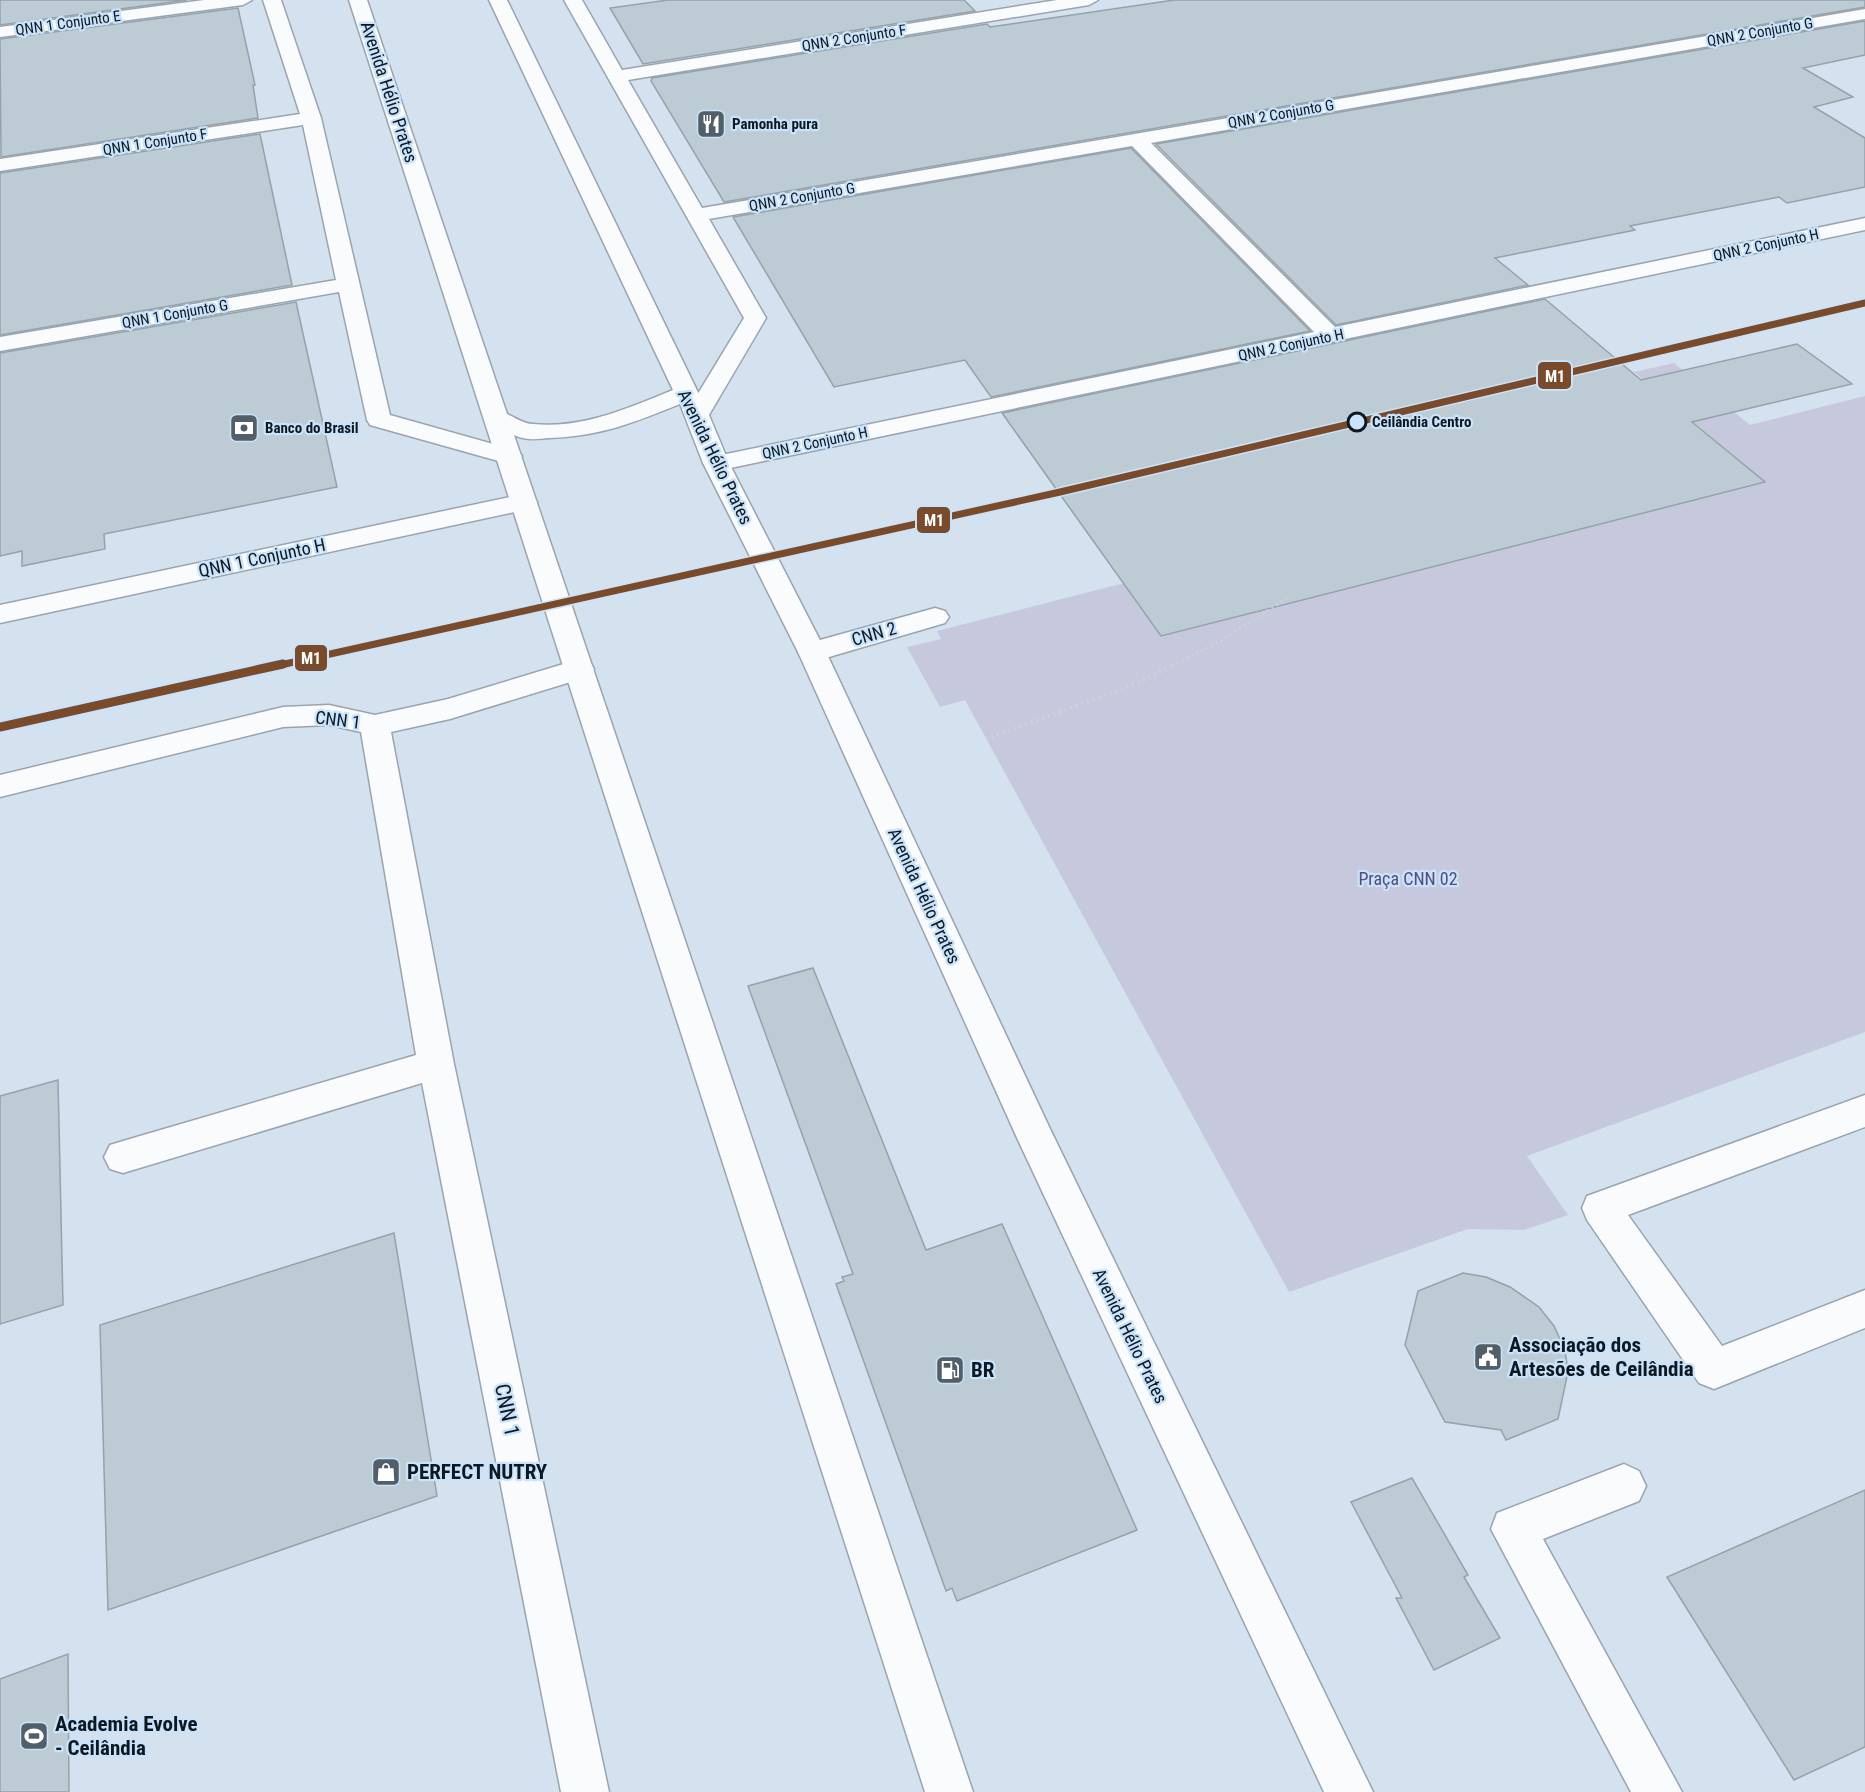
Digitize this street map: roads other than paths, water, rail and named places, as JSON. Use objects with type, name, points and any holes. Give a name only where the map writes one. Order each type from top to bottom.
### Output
[{"type":"street","name":"QNN 1 Conjunto E","points":[[0,32],[243,0]]},
{"type":"street","points":[[272,0],[311,118],[379,420],[509,456]]},
{"type":"street","name":"Avenida Hélio Prates","points":[[358,0],[949,1792]]},
{"type":"street","name":"Avenida Hélio Prates","points":[[498,0],[716,463],[812,652],[1036,1140],[1349,1792]]},
{"type":"street","points":[[496,418],[527,432],[573,429],[610,424],[690,405],[755,318],[573,0]]},
{"type":"street","points":[[985,0],[999,14]]},
{"type":"street","name":"QNN 2 Conjunto F","points":[[618,76],[1089,0]]},
{"type":"street","name":"QNN 2 Conjunto G","points":[[698,215],[1865,14]]},
{"type":"street","name":"QNN 1 Conjunto F","points":[[0,165],[311,118]]},
{"type":"street","points":[[1136,139],[1331,336]]},
{"type":"street","name":"QNN 2 Conjunto H","points":[[716,463],[1865,224]]},
{"type":"street","name":"QNN 1 Conjunto G","points":[[0,344],[350,284]]},
{"type":"street","name":"QNN 1 Conjunto H","points":[[0,614],[524,502]]},
{"type":"street","name":"CNN 2","points":[[812,652],[935,617]]},
{"type":"street","points":[[375,725],[450,709],[580,669]]},
{"type":"street","name":"CNN 1","points":[[0,786],[283,717],[329,716],[375,725],[436,1064],[585,1792]]},
{"type":"street","points":[[123,1158],[436,1064]]},
{"type":"street","points":[[1865,1111],[1601,1208],[1714,1369],[1865,1309]]},
{"type":"street","points":[[1624,1486],[1513,1529],[1658,1792]]},
{"type":"place","name":"Pamonha pura","points":[[711,124]]},
{"type":"place","name":"Ceilândia Centro","points":[[1357,422]]},
{"type":"place","name":"Banco do Brasil","points":[[244,428]]},
{"type":"place","name":"Associação dos Artesões de Ceilândia","points":[[1488,1357]]},
{"type":"place","name":"BR","points":[[950,1370]]},
{"type":"place","name":"PERFECT NUTRY","points":[[386,1472]]},
{"type":"place","name":"Academia Evolve - Ceilândia","points":[[34,1736]]},
{"type":"park label","name":"Praça CNN 02","points":[[1408,879]]}]
